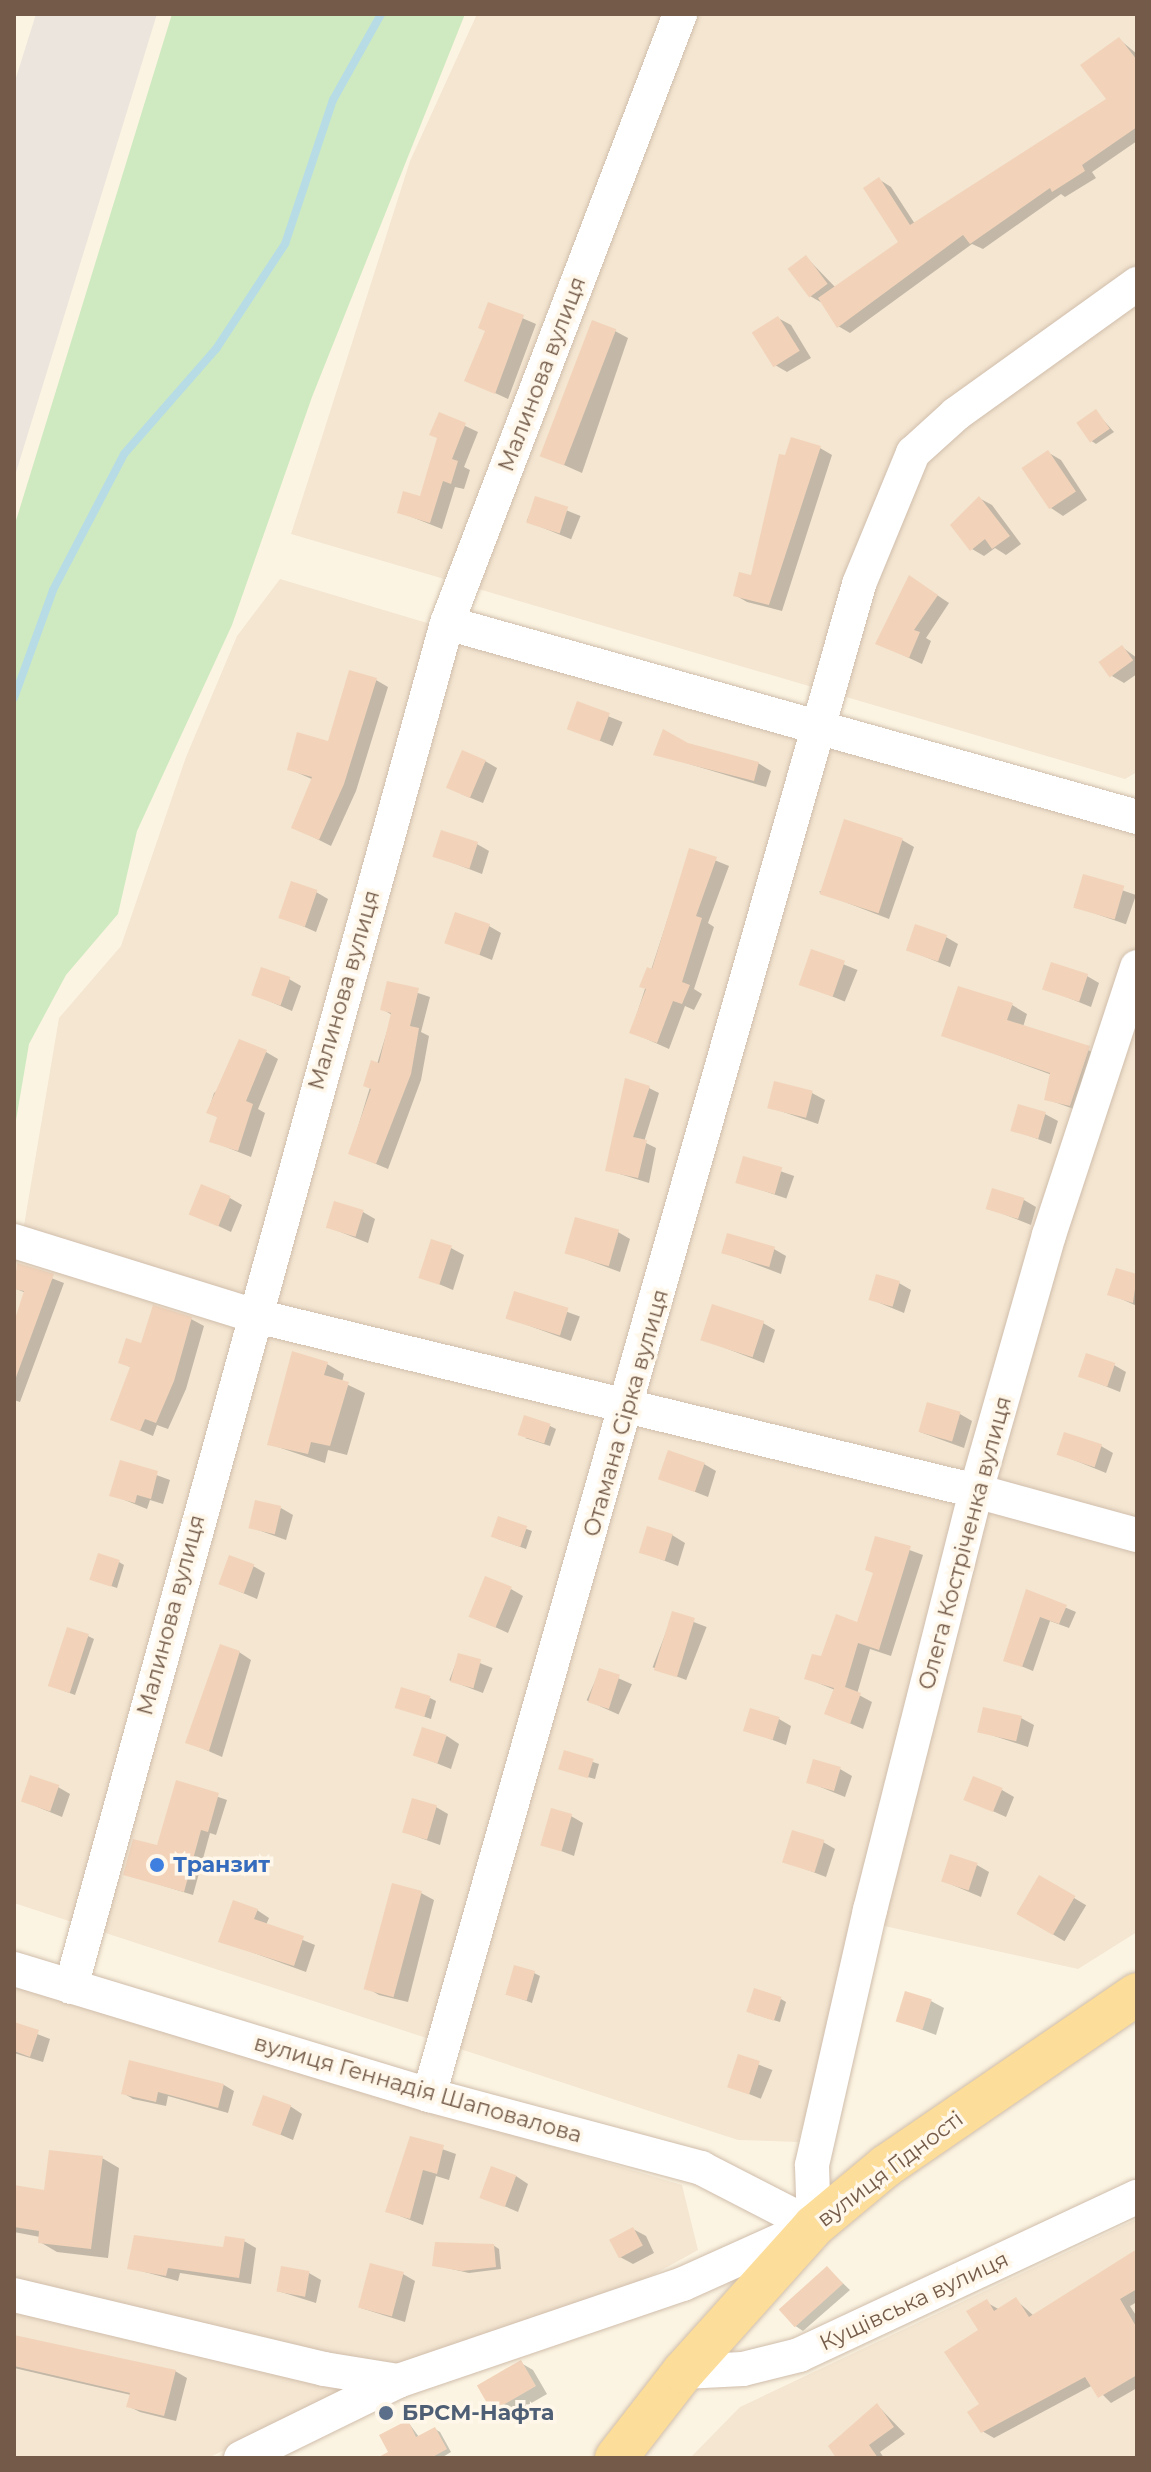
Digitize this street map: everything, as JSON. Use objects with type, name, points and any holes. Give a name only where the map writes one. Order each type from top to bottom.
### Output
[{"type":"main road","name":"вулиця Гідності","points":[[616,2458],[683,2372],[814,2226],[886,2166],[1137,1994]]},
{"type":"street","name":"Малинова вулиця","points":[[71,1987],[252,1315],[447,623],[680,14]]},
{"type":"street","name":"Отамана Сірка вулиця","points":[[429,2095],[629,1407],[859,584],[913,453],[956,414],[1137,284]]},
{"type":"street","points":[[447,623],[817,730],[1137,817]]},
{"type":"street","name":"Олега Костріченка вулиця","points":[[814,2226],[812,2165],[825,2128],[870,1910],[976,1491],[1049,1235],[1137,967]]},
{"type":"street","points":[[14,1241],[252,1315],[976,1491],[1137,1535]]},
{"type":"street","name":"вулиця Геннадія Шаповалова","points":[[14,1969],[429,2095],[701,2168],[814,2226]]},
{"type":"street","name":"Кущівська вулиця","points":[[683,2372],[743,2369],[799,2355],[1137,2197]]},
{"type":"street","points":[[241,2458],[398,2381],[683,2284],[814,2226]]},
{"type":"street","points":[[14,2295],[324,2369],[398,2381]]},
{"type":"shaded area","points":[[36,14],[157,14],[14,479],[14,84]]},
{"type":"shaded area","points":[[477,14],[1137,14],[1137,772],[1125,779],[291,534],[410,161]]},
{"type":"shaded area","points":[[280,579],[1137,835],[1137,1932],[1078,1969],[862,1921],[798,2142],[738,2140],[14,1903],[14,1254],[19,1255],[59,1018],[121,946],[186,757],[237,636]]},
{"type":"shaded area","points":[[14,1986],[682,2185],[698,2250],[649,2277],[271,2427],[208,2458],[14,2458]]},
{"type":"shaded area","points":[[1137,2219],[1137,2458],[690,2458],[740,2407]]},
{"type":"green space","points":[[172,14],[465,14],[312,397],[232,625],[137,831],[118,914],[66,975],[29,1044],[14,1132],[14,527]]},
{"type":"building","points":[[1119,37],[1137,60],[1137,127],[1082,165],[1085,171],[1052,192],[1050,188],[970,244],[963,235],[837,328],[818,298],[898,242],[863,188],[879,177],[910,225],[1106,99],[1080,65]]},
{"type":"building","points":[[806,255],[828,284],[809,298],[788,269]]},
{"type":"building","points":[[488,302],[524,315],[495,394],[464,381],[485,331],[478,328]]},
{"type":"building","points":[[778,316],[800,351],[773,367],[752,332]]},
{"type":"building","points":[[592,320],[616,329],[564,466],[540,456]]},
{"type":"building","points":[[1096,409],[1110,429],[1090,442],[1076,423]]},
{"type":"building","points":[[439,412],[466,423],[452,459],[458,461],[451,484],[443,481],[430,523],[397,513],[403,491],[420,496],[437,438],[429,435]]},
{"type":"building","points":[[791,437],[821,446],[769,605],[733,596],[739,572],[751,575],[779,454],[785,455]]},
{"type":"building","points":[[1048,450],[1076,491],[1049,509],[1021,468]]},
{"type":"building","points":[[535,496],[568,507],[560,533],[526,523]]},
{"type":"building","points":[[979,496],[1010,536],[992,549],[985,539],[970,551],[950,525]]},
{"type":"building","points":[[909,575],[938,595],[914,630],[920,632],[909,658],[875,644]]},
{"type":"building","points":[[1122,645],[1133,660],[1110,677],[1099,662]]},
{"type":"building","points":[[349,670],[377,678],[344,784],[319,840],[291,828],[312,777],[287,770],[297,732],[328,741]]},
{"type":"building","points":[[577,701],[610,713],[600,741],[567,729]]},
{"type":"building","points":[[663,729],[688,743],[759,762],[754,781],[653,755]]},
{"type":"building","points":[[462,750],[486,760],[470,798],[446,788]]},
{"type":"building","points":[[844,819],[903,838],[879,913],[820,894]]},
{"type":"building","points":[[441,830],[478,842],[469,869],[432,857]]},
{"type":"building","points":[[689,848],[717,857],[696,916],[702,918],[682,982],[690,985],[682,1004],[673,1001],[657,1043],[629,1033],[646,989],[639,987],[647,967],[652,969]]},
{"type":"building","points":[[1083,874],[1124,886],[1115,919],[1073,908]]},
{"type":"building","points":[[291,881],[317,890],[305,927],[278,918]]},
{"type":"building","points":[[455,912],[490,924],[479,955],[444,943]]},
{"type":"building","points":[[915,924],[947,935],[938,962],[906,950]]},
{"type":"building","points":[[811,949],[845,961],[833,997],[799,985]]},
{"type":"building","points":[[1051,962],[1088,974],[1079,1002],[1042,990]]},
{"type":"building","points":[[261,967],[290,977],[281,1005],[251,995]]},
{"type":"building","points":[[387,981],[419,988],[410,1026],[419,1028],[411,1074],[376,1164],[348,1154],[371,1089],[363,1086],[371,1060],[379,1063],[391,1013],[380,1010]]},
{"type":"building","points":[[958,986],[1013,1003],[1007,1020],[1090,1046],[1070,1106],[1044,1100],[1050,1073],[941,1036]]},
{"type":"building","points":[[239,1039],[267,1050],[246,1101],[253,1104],[238,1151],[209,1142],[217,1117],[206,1113]]},
{"type":"building","points":[[625,1078],[650,1086],[633,1137],[647,1140],[638,1178],[605,1171]]},
{"type":"building","points":[[774,1081],[813,1091],[806,1118],[767,1108]]},
{"type":"building","points":[[1018,1104],[1046,1112],[1038,1139],[1010,1131]]},
{"type":"building","points":[[743,1156],[782,1167],[775,1194],[735,1183]]},
{"type":"building","points":[[201,1184],[231,1196],[218,1227],[189,1215]]},
{"type":"building","points":[[992,1188],[1025,1198],[1018,1219],[986,1209]]},
{"type":"building","points":[[334,1201],[364,1210],[355,1237],[326,1228]]},
{"type":"building","points":[[575,1217],[619,1230],[609,1266],[565,1254]]},
{"type":"building","points":[[727,1233],[775,1247],[769,1267],[721,1253]]},
{"type":"building","points":[[431,1239],[452,1246],[439,1285],[418,1278]]},
{"type":"building","points":[[17,1263],[54,1274],[15,1380],[14,1322],[24,1291],[14,1289]]},
{"type":"building","points":[[1116,1268],[1137,1274],[1133,1303],[1107,1295]]},
{"type":"building","points":[[876,1274],[900,1281],[893,1307],[869,1300]]},
{"type":"building","points":[[514,1291],[569,1308],[560,1335],[506,1319]]},
{"type":"building","points":[[712,1304],[764,1321],[753,1357],[700,1340]]},
{"type":"building","points":[[153,1305],[192,1317],[174,1381],[156,1423],[145,1419],[140,1431],[110,1420],[130,1367],[118,1363],[126,1338],[141,1343]]},
{"type":"building","points":[[292,1351],[328,1362],[324,1375],[349,1382],[330,1446],[311,1442],[308,1454],[267,1445]]},
{"type":"building","points":[[1086,1353],[1115,1363],[1107,1387],[1078,1377]]},
{"type":"building","points":[[927,1402],[961,1412],[952,1441],[918,1432]]},
{"type":"building","points":[[524,1415],[551,1424],[544,1444],[518,1435]]},
{"type":"building","points":[[1064,1432],[1102,1444],[1095,1467],[1057,1455]]},
{"type":"building","points":[[668,1450],[705,1463],[695,1492],[658,1479]]},
{"type":"building","points":[[120,1460],[158,1471],[151,1499],[137,1495],[135,1503],[109,1496]]},
{"type":"building","points":[[255,1500],[281,1506],[275,1534],[248,1528]]},
{"type":"building","points":[[498,1516],[527,1526],[520,1547],[491,1537]]},
{"type":"building","points":[[647,1526],[673,1534],[665,1561],[639,1553]]},
{"type":"building","points":[[875,1536],[911,1546],[879,1650],[858,1643],[845,1687],[861,1693],[850,1724],[824,1714],[834,1688],[804,1679],[812,1654],[821,1656],[836,1614],[857,1622],[873,1573],[865,1570]]},
{"type":"building","points":[[98,1553],[120,1560],[111,1587],[89,1580]]},
{"type":"building","points":[[229,1555],[254,1564],[244,1593],[218,1584]]},
{"type":"building","points":[[485,1576],[512,1587],[495,1628],[469,1617]]},
{"type":"building","points":[[1026,1589],[1067,1605],[1059,1624],[1040,1617],[1022,1667],[1003,1661]]},
{"type":"building","points":[[672,1611],[695,1618],[677,1677],[654,1670]]},
{"type":"building","points":[[67,1627],[89,1634],[70,1693],[48,1686]]},
{"type":"building","points":[[220,1644],[240,1651],[209,1751],[185,1743]]},
{"type":"building","points":[[458,1653],[481,1659],[473,1688],[450,1682]]},
{"type":"building","points":[[599,1668],[620,1675],[609,1709],[588,1702]]},
{"type":"building","points":[[401,1687],[431,1696],[424,1717],[395,1708]]},
{"type":"building","points":[[983,1707],[1022,1716],[1016,1741],[977,1732]]},
{"type":"building","points":[[750,1708],[780,1717],[773,1740],[743,1731]]},
{"type":"building","points":[[422,1727],[447,1735],[437,1764],[413,1756]]},
{"type":"building","points":[[564,1750],[594,1759],[588,1778],[558,1769]]},
{"type":"building","points":[[813,1759],[841,1767],[834,1791],[806,1783]]},
{"type":"building","points":[[30,1775],[59,1785],[50,1812],[21,1801]]},
{"type":"building","points":[[973,1776],[1003,1788],[993,1812],[963,1800]]},
{"type":"building","points":[[176,1780],[219,1793],[208,1832],[201,1830],[184,1892],[123,1875],[133,1839],[157,1845]]},
{"type":"building","points":[[412,1798],[437,1805],[427,1840],[402,1833]]},
{"type":"building","points":[[551,1808],[572,1814],[561,1852],[540,1845]]},
{"type":"building","points":[[792,1830],[825,1840],[815,1872],[782,1863]]},
{"type":"building","points":[[950,1854],[978,1863],[969,1891],[941,1882]]},
{"type":"building","points":[[1039,1875],[1075,1896],[1053,1935],[1016,1914]]},
{"type":"building","points":[[392,1883],[422,1891],[393,1997],[364,1989]]},
{"type":"building","points":[[233,1900],[258,1909],[254,1919],[304,1936],[294,1966],[218,1942]]},
{"type":"building","points":[[514,1965],[535,1971],[527,2001],[505,1995]]},
{"type":"building","points":[[754,1988],[782,1997],[774,2021],[746,2012]]},
{"type":"building","points":[[905,1991],[932,1999],[922,2030],[896,2022]]},
{"type":"building","points":[[14,2022],[39,2030],[30,2057],[14,2051]]},
{"type":"building","points":[[738,2054],[760,2061],[749,2094],[727,2087]]},
{"type":"building","points":[[129,2060],[224,2084],[218,2108],[158,2092],[156,2102],[121,2094]]},
{"type":"building","points":[[263,2095],[291,2105],[280,2135],[252,2125]]},
{"type":"building","points":[[410,2136],[444,2145],[437,2174],[423,2170],[410,2219],[385,2212]]},
{"type":"building","points":[[49,2150],[103,2156],[91,2249],[38,2243],[39,2231],[14,2227],[14,2185],[44,2190]]},
{"type":"building","points":[[491,2166],[516,2175],[505,2207],[479,2198]]},
{"type":"building","points":[[633,2227],[643,2246],[619,2258],[609,2240]]},
{"type":"building","points":[[134,2235],[223,2247],[225,2236],[245,2239],[239,2278],[168,2268],[166,2276],[127,2269]]},
{"type":"building","points":[[435,2242],[494,2244],[496,2267],[462,2271],[432,2266]]},
{"type":"building","points":[[1137,2249],[1137,2289],[1120,2299],[1137,2328],[1137,2375],[1098,2398],[1085,2377],[981,2433],[967,2412],[979,2404],[944,2352],[978,2330],[966,2311],[987,2299],[994,2311],[1016,2297],[1029,2317]]},
{"type":"building","points":[[370,2263],[404,2272],[392,2316],[358,2307]]},
{"type":"building","points":[[281,2266],[310,2271],[305,2297],[276,2292]]},
{"type":"building","points":[[827,2266],[843,2284],[795,2327],[779,2309]]},
{"type":"building","points":[[14,2335],[176,2370],[164,2416],[126,2407],[130,2393],[14,2366]]},
{"type":"building","points":[[521,2360],[536,2386],[492,2411],[477,2386]]},
{"type":"building","points":[[877,2403],[894,2427],[869,2445],[878,2458],[836,2458],[828,2446]]},
{"type":"building","points":[[408,2420],[416,2437],[435,2427],[447,2449],[431,2458],[377,2458],[388,2452],[379,2435]]},
{"type":"waterway","points":[[14,698],[53,590],[124,454],[216,349],[285,244],[333,100],[381,14]]},
{"type":"place","name":"Транзит","points":[[157,1865]]},
{"type":"place","name":"БРСМ-Нафта","points":[[386,2413]]}]
